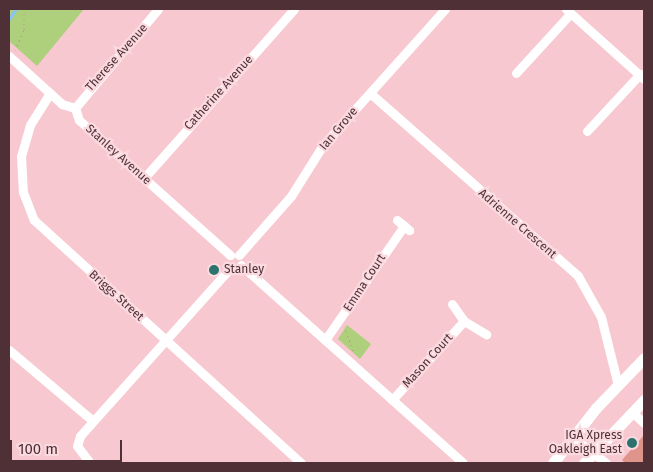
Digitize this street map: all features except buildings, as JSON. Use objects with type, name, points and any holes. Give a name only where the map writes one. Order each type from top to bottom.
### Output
[{"type":"main road","points":[[553,463],[618,385],[644,358]]},
{"type":"main road","points":[[584,463],[644,400]]},
{"type":"street","name":"Therese Avenue","points":[[76,108],[158,9]]},
{"type":"street","name":"Catherine Avenue","points":[[144,178],[294,9]]},
{"type":"street","name":"Ian Grove","points":[[235,255],[370,92],[445,9]]},
{"type":"street","points":[[516,73],[568,11],[642,77],[587,131]]},
{"type":"street","name":"Stanley Avenue","points":[[12,53],[50,92],[76,108],[79,120],[235,255]]},
{"type":"street","name":"Briggs Street","points":[[50,92],[30,125],[21,156],[23,192],[34,220],[302,463]]},
{"type":"street","name":"Adrienne Crescent","points":[[370,92],[578,276],[601,316],[618,385]]},
{"type":"street","name":"Emma Court","points":[[325,340],[403,226]]},
{"type":"street","points":[[235,255],[241,265],[463,463]]},
{"type":"street","points":[[90,463],[77,446],[93,421],[231,267],[235,255]]},
{"type":"street","points":[[231,267],[241,265]]},
{"type":"street","points":[[452,304],[464,321],[486,334]]},
{"type":"street","name":"Mason Court","points":[[392,400],[464,321]]},
{"type":"street","points":[[9,350],[93,421]]},
{"type":"street","points":[[633,413],[644,423]]},
{"type":"street","points":[[573,437],[606,463]]},
{"type":"path","points":[[12,53],[24,30],[24,9]]},
{"type":"path","points":[[344,326],[354,355]]},
{"type":"green space","points":[[9,9],[84,9],[37,66],[9,41]]},
{"type":"green space","points":[[347,325],[371,344],[360,359],[338,339]]},
{"type":"waterway","points":[[9,19],[16,9]]},
{"type":"place","name":"Stanley","points":[[214,270]]},
{"type":"place","name":"IGA Xpress Oakleigh East","points":[[632,443]]}]
